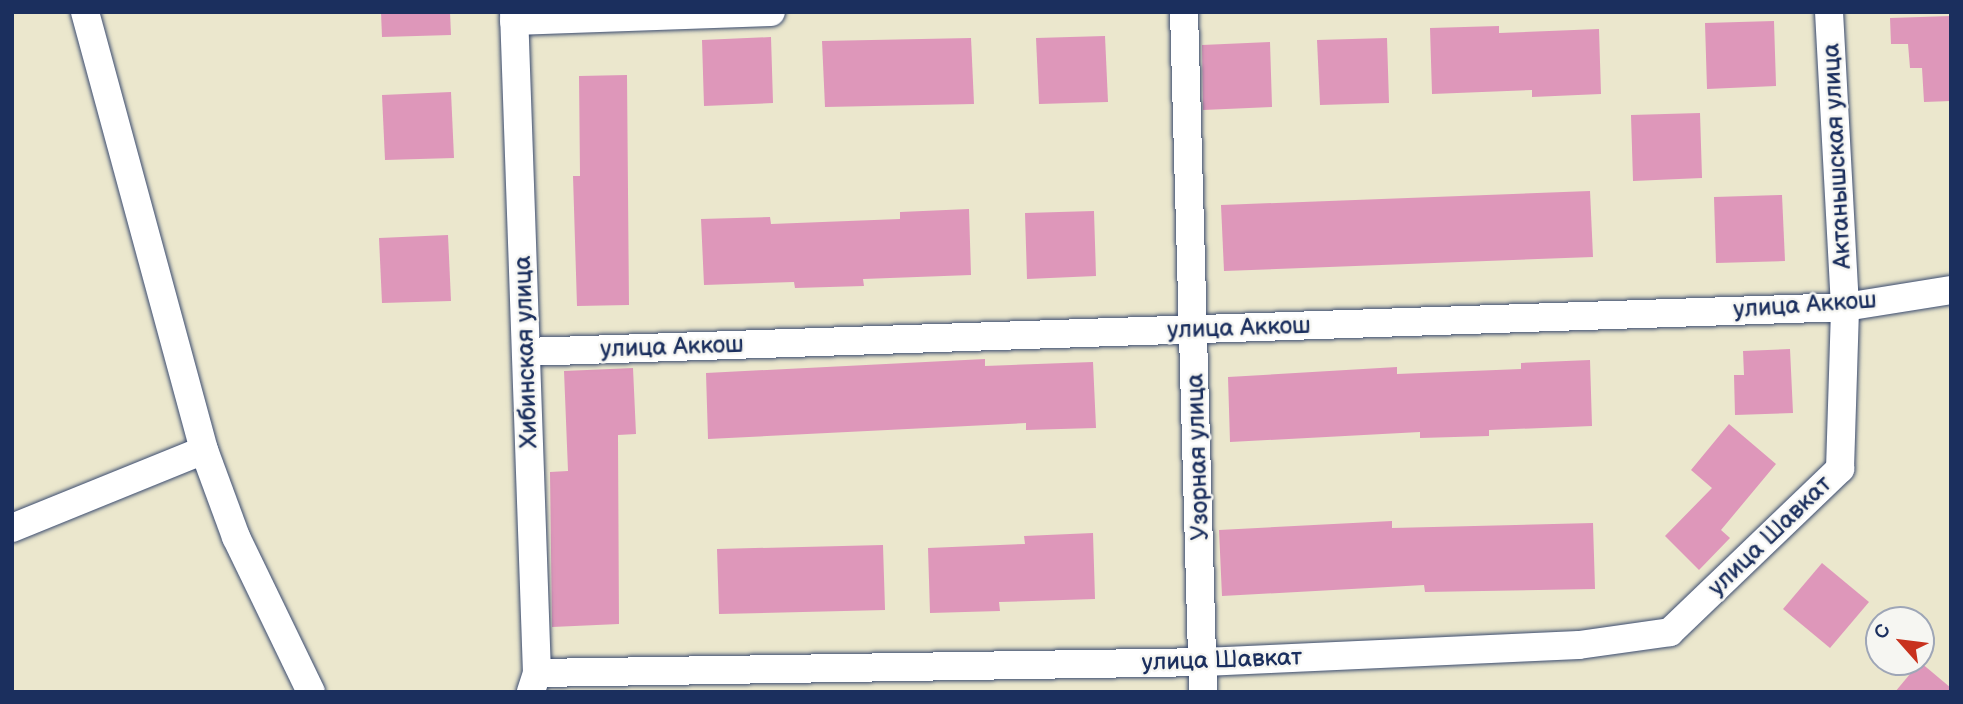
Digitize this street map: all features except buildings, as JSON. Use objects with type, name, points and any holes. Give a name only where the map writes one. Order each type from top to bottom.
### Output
[{"type":"street","points":[[86,12],[204,450],[236,537],[312,692]]},
{"type":"street","points":[[514,17],[771,12]]},
{"type":"street","name":"Узорная улица","points":[[1184,12],[1203,692]]},
{"type":"street","name":"Актанышская улица","points":[[1829,12],[1845,307],[1840,469]]},
{"type":"street","name":"Хибинская улица","points":[[514,17],[534,682]]},
{"type":"street","name":"улица Аккош","points":[[526,352],[1845,307],[1951,290]]},
{"type":"street","points":[[12,528],[204,450]]},
{"type":"street","name":"улица Шавкат","points":[[534,682],[1204,662],[1579,645],[1671,632],[1840,469]]}]
